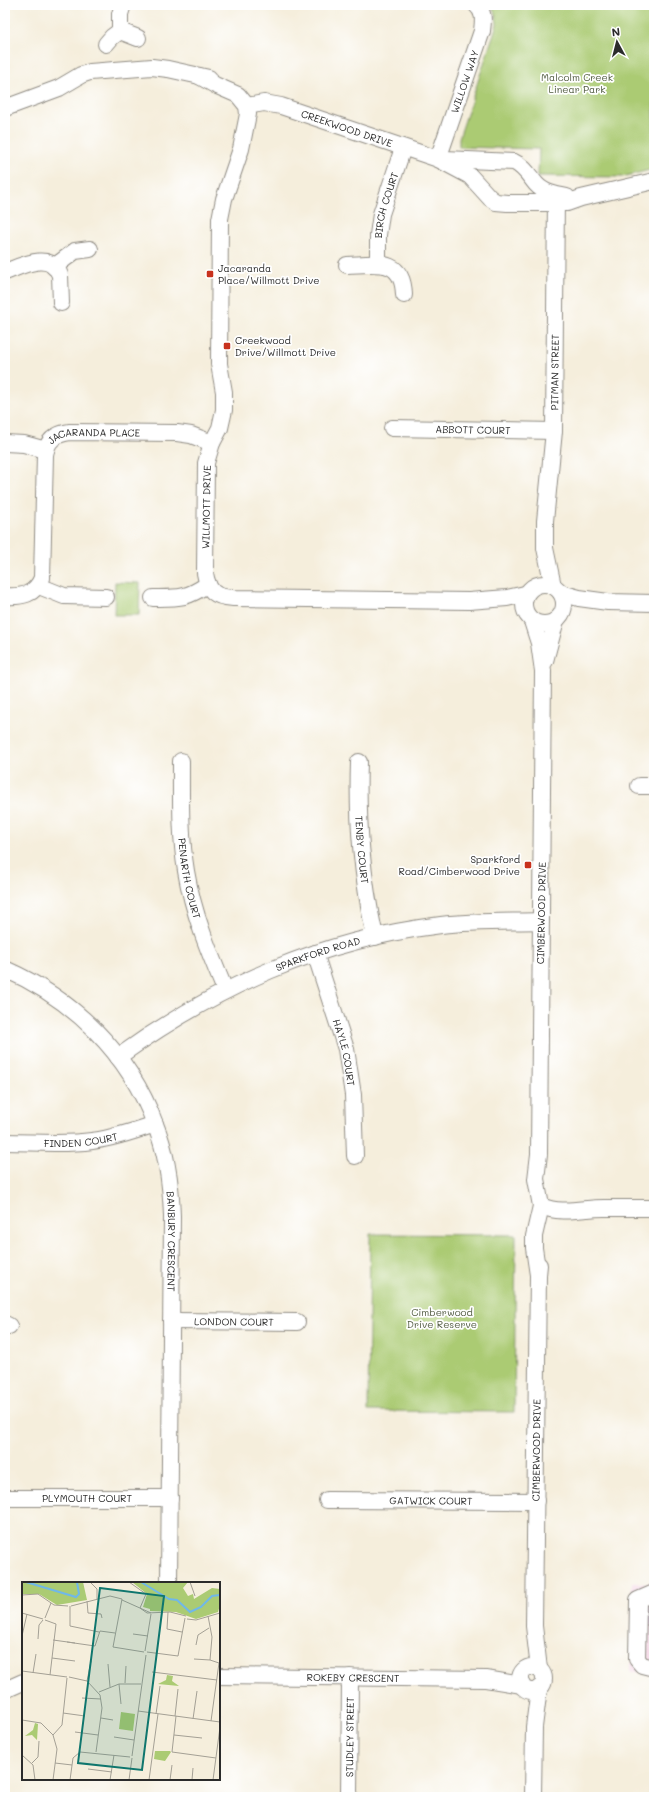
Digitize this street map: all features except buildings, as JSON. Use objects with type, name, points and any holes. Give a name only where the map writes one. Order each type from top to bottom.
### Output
[{"type":"street","points":[[120,32],[120,14],[123,5]]},
{"type":"street","name":"WILLOW WAY","points":[[438,159],[482,31],[484,19],[480,8],[476,5]]},
{"type":"street","points":[[120,32],[138,38]]},
{"type":"street","points":[[106,44],[112,37],[120,32]]},
{"type":"street","points":[[5,108],[59,88],[84,83],[111,71],[152,67],[168,69],[243,87],[250,92],[251,105]]},
{"type":"street","name":"CREEKWOOD DRIVE","points":[[251,105],[264,103],[281,106],[438,159],[470,176],[490,198],[496,202],[556,200],[567,203],[581,198],[654,181]]},
{"type":"street","name":"WILLMOTT DRIVE","points":[[208,584],[205,573],[206,463],[212,444],[220,428],[224,410],[224,392],[219,364],[220,219],[224,198],[241,149],[254,120],[251,105]]},
{"type":"street","name":"BIRCH COURT","points":[[378,264],[378,235],[381,214],[403,148]]},
{"type":"street","name":"CREEKWOOD DRIVE","points":[[438,159],[514,162],[524,168],[542,189],[556,200]]},
{"type":"street","name":"PITMAN STREET","points":[[556,200],[554,431],[546,504],[545,548],[557,589]]},
{"type":"street","points":[[54,267],[75,251],[90,249]]},
{"type":"street","points":[[5,272],[37,261],[43,261],[54,267],[58,270],[61,279],[61,303]]},
{"type":"street","points":[[347,265],[378,264],[394,268],[399,273],[404,284],[404,295]]},
{"type":"street","name":"ABBOTT COURT","points":[[392,428],[554,431]]},
{"type":"street","name":"JACARANDA PLACE","points":[[39,586],[44,570],[46,450],[51,439],[70,432],[177,433],[191,435],[212,444]]},
{"type":"street","points":[[5,443],[24,444],[46,450]]},
{"type":"street","name":"PITMAN STREET","points":[[530,590],[545,548]]},
{"type":"street","points":[[153,598],[184,597],[208,584],[217,596],[233,598],[469,601],[506,598],[530,590],[541,584],[579,598],[608,602],[654,603]]},
{"type":"street","points":[[5,596],[27,595],[39,586],[64,596],[106,597]]},
{"type":"street","points":[[557,589],[564,599],[559,616]]},
{"type":"street","points":[[528,616],[523,605],[530,590]]},
{"type":"street","points":[[469,601],[508,606],[544,625],[559,616],[608,602]]},
{"type":"street","name":"CIMBERWOOD DRIVE","points":[[528,616],[539,642],[544,671]]},
{"type":"street","name":"CIMBERWOOD DRIVE","points":[[533,1797],[534,1727],[529,1679],[534,1626],[536,1501],[538,1275],[534,1236],[548,1206],[536,1179],[539,1154],[544,671],[548,644],[559,616]]},
{"type":"street","name":"PENARTH COURT","points":[[181,761],[182,836],[186,871],[198,921],[206,945],[226,990]]},
{"type":"street","name":"TENBY COURT","points":[[359,762],[358,791],[360,851],[375,937]]},
{"type":"street","name":"SPARKFORD ROAD","points":[[118,1058],[155,1031],[226,990],[265,972],[315,953],[375,937],[442,925],[477,922],[541,921]]},
{"type":"street","name":"HAYLE COURT","points":[[315,953],[346,1050],[353,1095],[355,1156]]},
{"type":"street","name":"BANBURY CRESCENT","points":[[5,969],[46,990],[70,1007],[88,1023],[118,1058],[141,1092],[155,1124],[162,1145],[171,1189],[172,1216],[169,1582]]},
{"type":"street","name":"FINDEN COURT","points":[[5,1142],[77,1142],[124,1134],[155,1124]]},
{"type":"street","points":[[548,1206],[567,1212],[603,1208],[654,1208]]},
{"type":"street","name":"LONDON COURT","points":[[171,1321],[297,1322]]},
{"type":"street","name":"PLYMOUTH COURT","points":[[5,1498],[170,1498]]},
{"type":"street","name":"GATWICK COURT","points":[[327,1500],[536,1501]]},
{"type":"street","points":[[654,1593],[638,1600],[637,1659],[642,1665],[654,1668]]},
{"type":"street","name":"ROKEBY CRESCENT","points":[[220,1676],[529,1679]]},
{"type":"street","name":"STUDLEY STREET","points":[[349,1797],[350,1677]]},
{"type":"street","points":[[5,1690],[22,1682]]},
{"type":"shaded area","points":[[632,1583],[654,1583],[654,1672],[631,1672]]},
{"type":"green space","name":"Malcolm Creek Linear Park","points":[[491,5],[654,5],[654,169],[622,177],[538,176],[539,149],[459,147],[459,138],[497,24],[496,16]]},
{"type":"green space","points":[[115,582],[140,583],[139,615],[114,615]]},
{"type":"green space","name":"Cimberwood Drive Reserve","points":[[370,1234],[516,1235],[514,1412],[368,1411]]},
{"type":"place","name":"Jacaranda Place/Willmott Drive","points":[[210,274]]},
{"type":"place","name":"Creekwood Drive/Willmott Drive","points":[[227,346]]},
{"type":"place","name":"Sparkford Road/Cimberwood Drive","points":[[528,865]]}]
